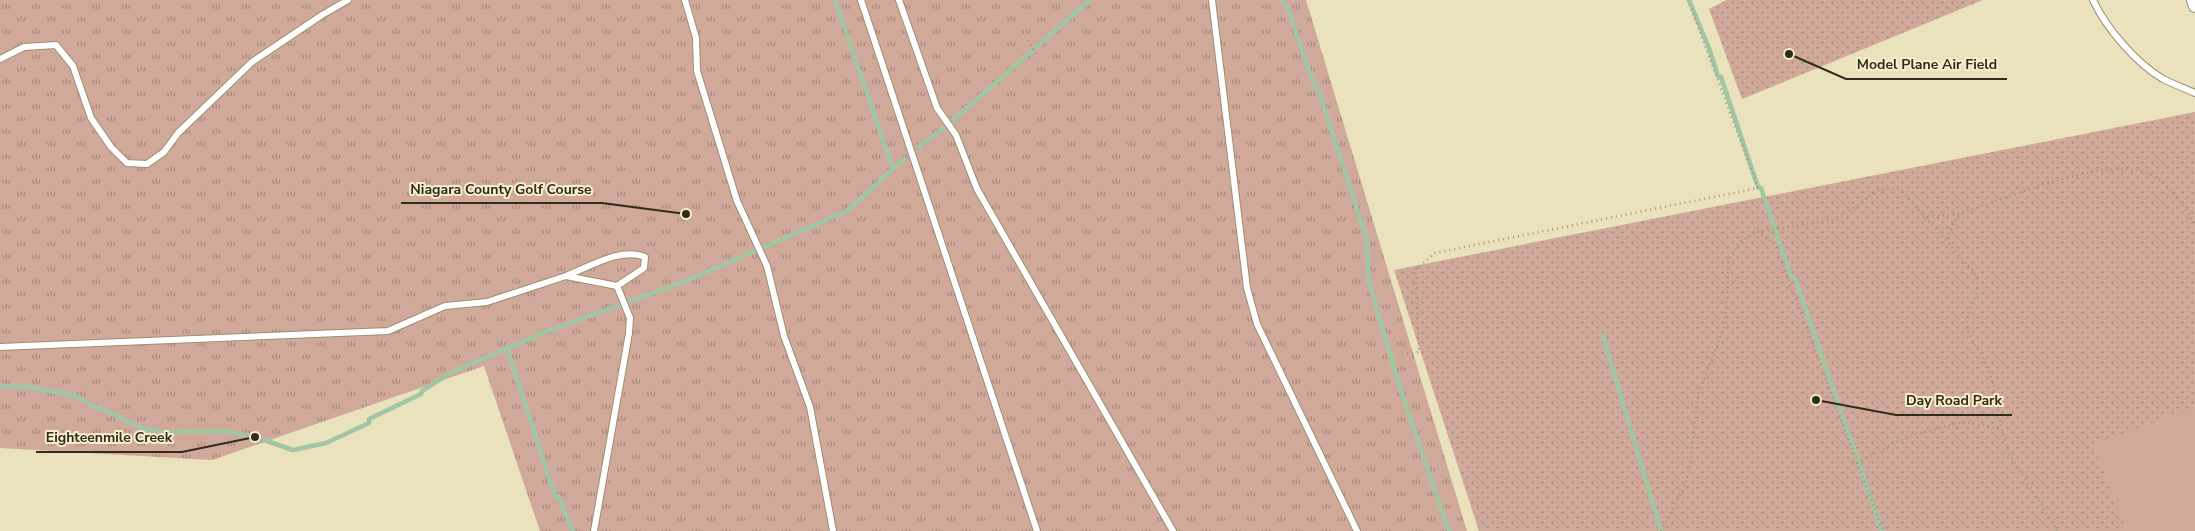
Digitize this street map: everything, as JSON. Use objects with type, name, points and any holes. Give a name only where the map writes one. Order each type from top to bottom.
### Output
[{"type":"street","points":[[2193,0],[2195,6]]},
{"type":"lane","points":[[0,59],[24,47],[56,45],[73,66],[91,118],[111,147],[127,163],[148,164],[164,152],[178,133],[252,62],[322,15],[348,0]]},
{"type":"lane","points":[[685,0],[696,38],[697,71],[737,201],[765,263],[784,336],[810,407],[833,531]]},
{"type":"lane","points":[[861,0],[1037,531]]},
{"type":"lane","points":[[899,0],[937,108],[955,133],[985,203],[1173,531]]},
{"type":"lane","points":[[1212,0],[1247,288],[1256,324],[1357,531]]},
{"type":"lane","points":[[2093,0],[2099,13],[2128,50],[2162,78],[2195,93]]},
{"type":"lane","points":[[0,347],[388,331],[445,306],[487,302],[566,276],[605,260],[635,253],[644,257],[644,268],[617,286],[566,276]]},
{"type":"lane","points":[[594,531],[629,333],[628,313],[617,286]]},
{"type":"path","points":[[1402,354],[1419,352],[1415,270],[1435,253],[1758,188],[1688,0]]},
{"type":"path","points":[[1028,40],[1038,58]]},
{"type":"path","points":[[1923,217],[1959,214],[2084,172],[2114,168],[2149,174],[2176,194],[2195,224]]},
{"type":"path","points":[[1661,531],[1685,485],[1690,465],[1698,395],[1725,325],[1729,259],[1741,241],[1757,232],[1838,220],[1877,191],[1889,188],[1902,191],[1923,217],[1974,272],[1979,282],[1977,294],[1966,318],[1968,332],[1987,366],[2000,428],[2010,453],[2057,531]]},
{"type":"path","points":[[1949,244],[1949,232],[1959,214]]},
{"type":"path","points":[[1757,232],[1775,244],[1883,531]]},
{"type":"path","points":[[1857,463],[1906,436],[1963,422],[2000,428]]},
{"type":"green space","points":[[0,0],[1306,0],[1467,531],[540,531],[484,366],[212,460],[0,448]]},
{"type":"green space","points":[[1727,0],[1983,0],[1742,99],[1709,9]]},
{"type":"green space","points":[[2195,112],[2195,531],[1479,531],[1394,270]]},
{"type":"green space","points":[[2195,407],[2195,531],[2126,531],[2094,444]]},
{"type":"waterway","points":[[835,0],[893,169]]},
{"type":"waterway","points":[[918,147],[943,129],[1090,0]]},
{"type":"waterway","points":[[1281,0],[1287,6],[1314,85],[1317,86],[1367,240],[1368,278],[1401,391],[1449,531]]},
{"type":"waterway","points":[[1689,0],[1709,48],[1718,76],[1721,77],[1758,187],[1761,188],[1791,276],[1795,278],[1882,531]]},
{"type":"waterway","points":[[0,386],[28,387],[76,396],[96,408],[99,407],[141,428],[161,432],[226,431],[255,437],[293,450],[326,443],[369,423],[369,419],[421,394],[422,391],[450,373],[545,332],[681,283],[847,211],[904,159]]},
{"type":"waterway","points":[[1603,336],[1661,531]]},
{"type":"waterway","points":[[507,348],[555,496],[558,496],[573,531]]},
{"type":"place","name":"Model Plane Air Field","points":[[1789,54]]},
{"type":"place","name":"Niagara County Golf Course","points":[[686,214]]},
{"type":"place","name":"Day Road Park","points":[[1816,400]]},
{"type":"place","name":"Eighteenmile Creek","points":[[255,437]]}]
